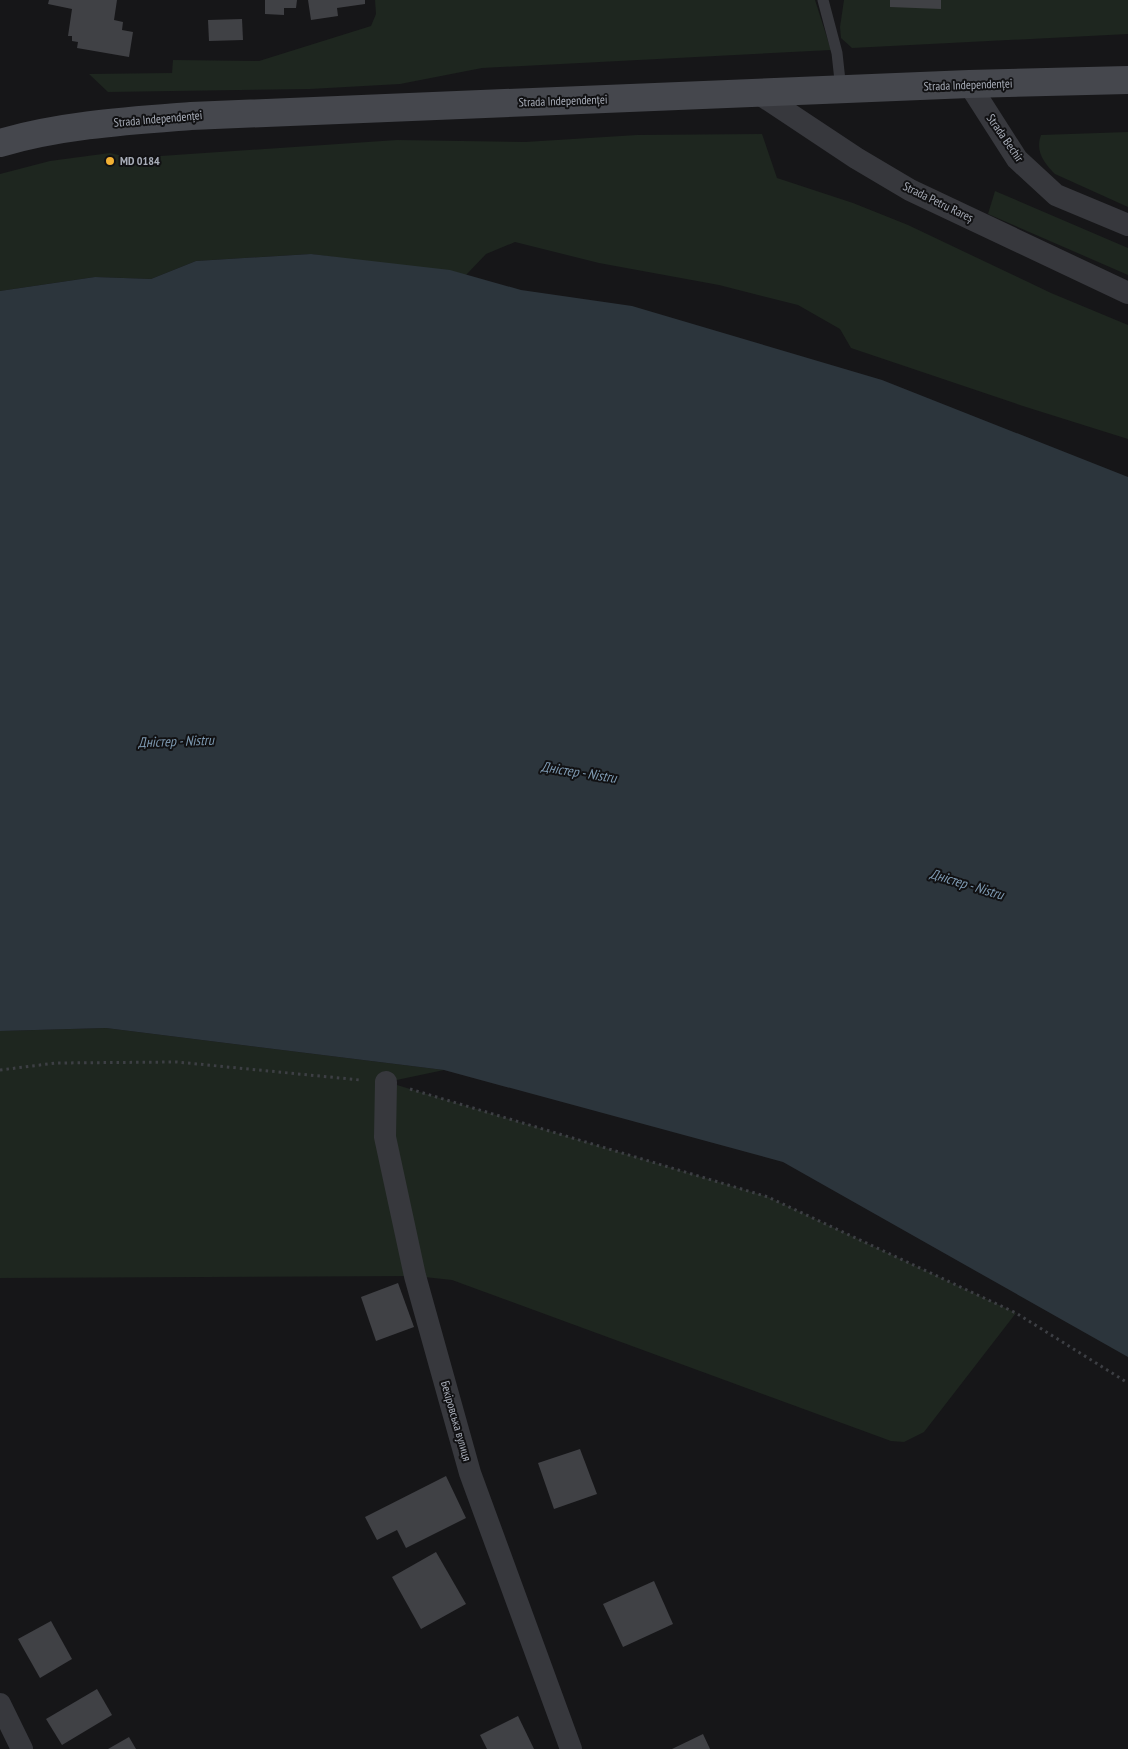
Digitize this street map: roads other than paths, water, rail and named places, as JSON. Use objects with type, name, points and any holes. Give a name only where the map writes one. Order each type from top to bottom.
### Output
[{"type":"main road","name":"Strada Independenței","points":[[0,143],[33,134],[82,126],[191,116],[969,84],[1128,80]]},
{"type":"street","name":"Strada Bechir","points":[[969,84],[1016,159],[1056,195],[1128,226]]},
{"type":"street","name":"Strada Petru Rareș","points":[[758,93],[856,158],[910,190],[1128,293]]},
{"type":"street","name":"Бекіровська вулиця","points":[[386,1082],[385,1137],[415,1276],[433,1342],[470,1473],[572,1749]]},
{"type":"street","points":[[0,1704],[22,1749]]},
{"type":"lane","points":[[823,0],[837,53],[841,90]]},
{"type":"water","name":"Дністер - Nistru","points":[[311,254],[450,270],[521,290],[632,306],[882,380],[1128,477],[1128,1357],[783,1162],[444,1070],[106,1028],[0,1031],[0,291],[95,277],[151,279],[196,261]]},
{"type":"place","name":"MD 0184","points":[[110,161]]}]
